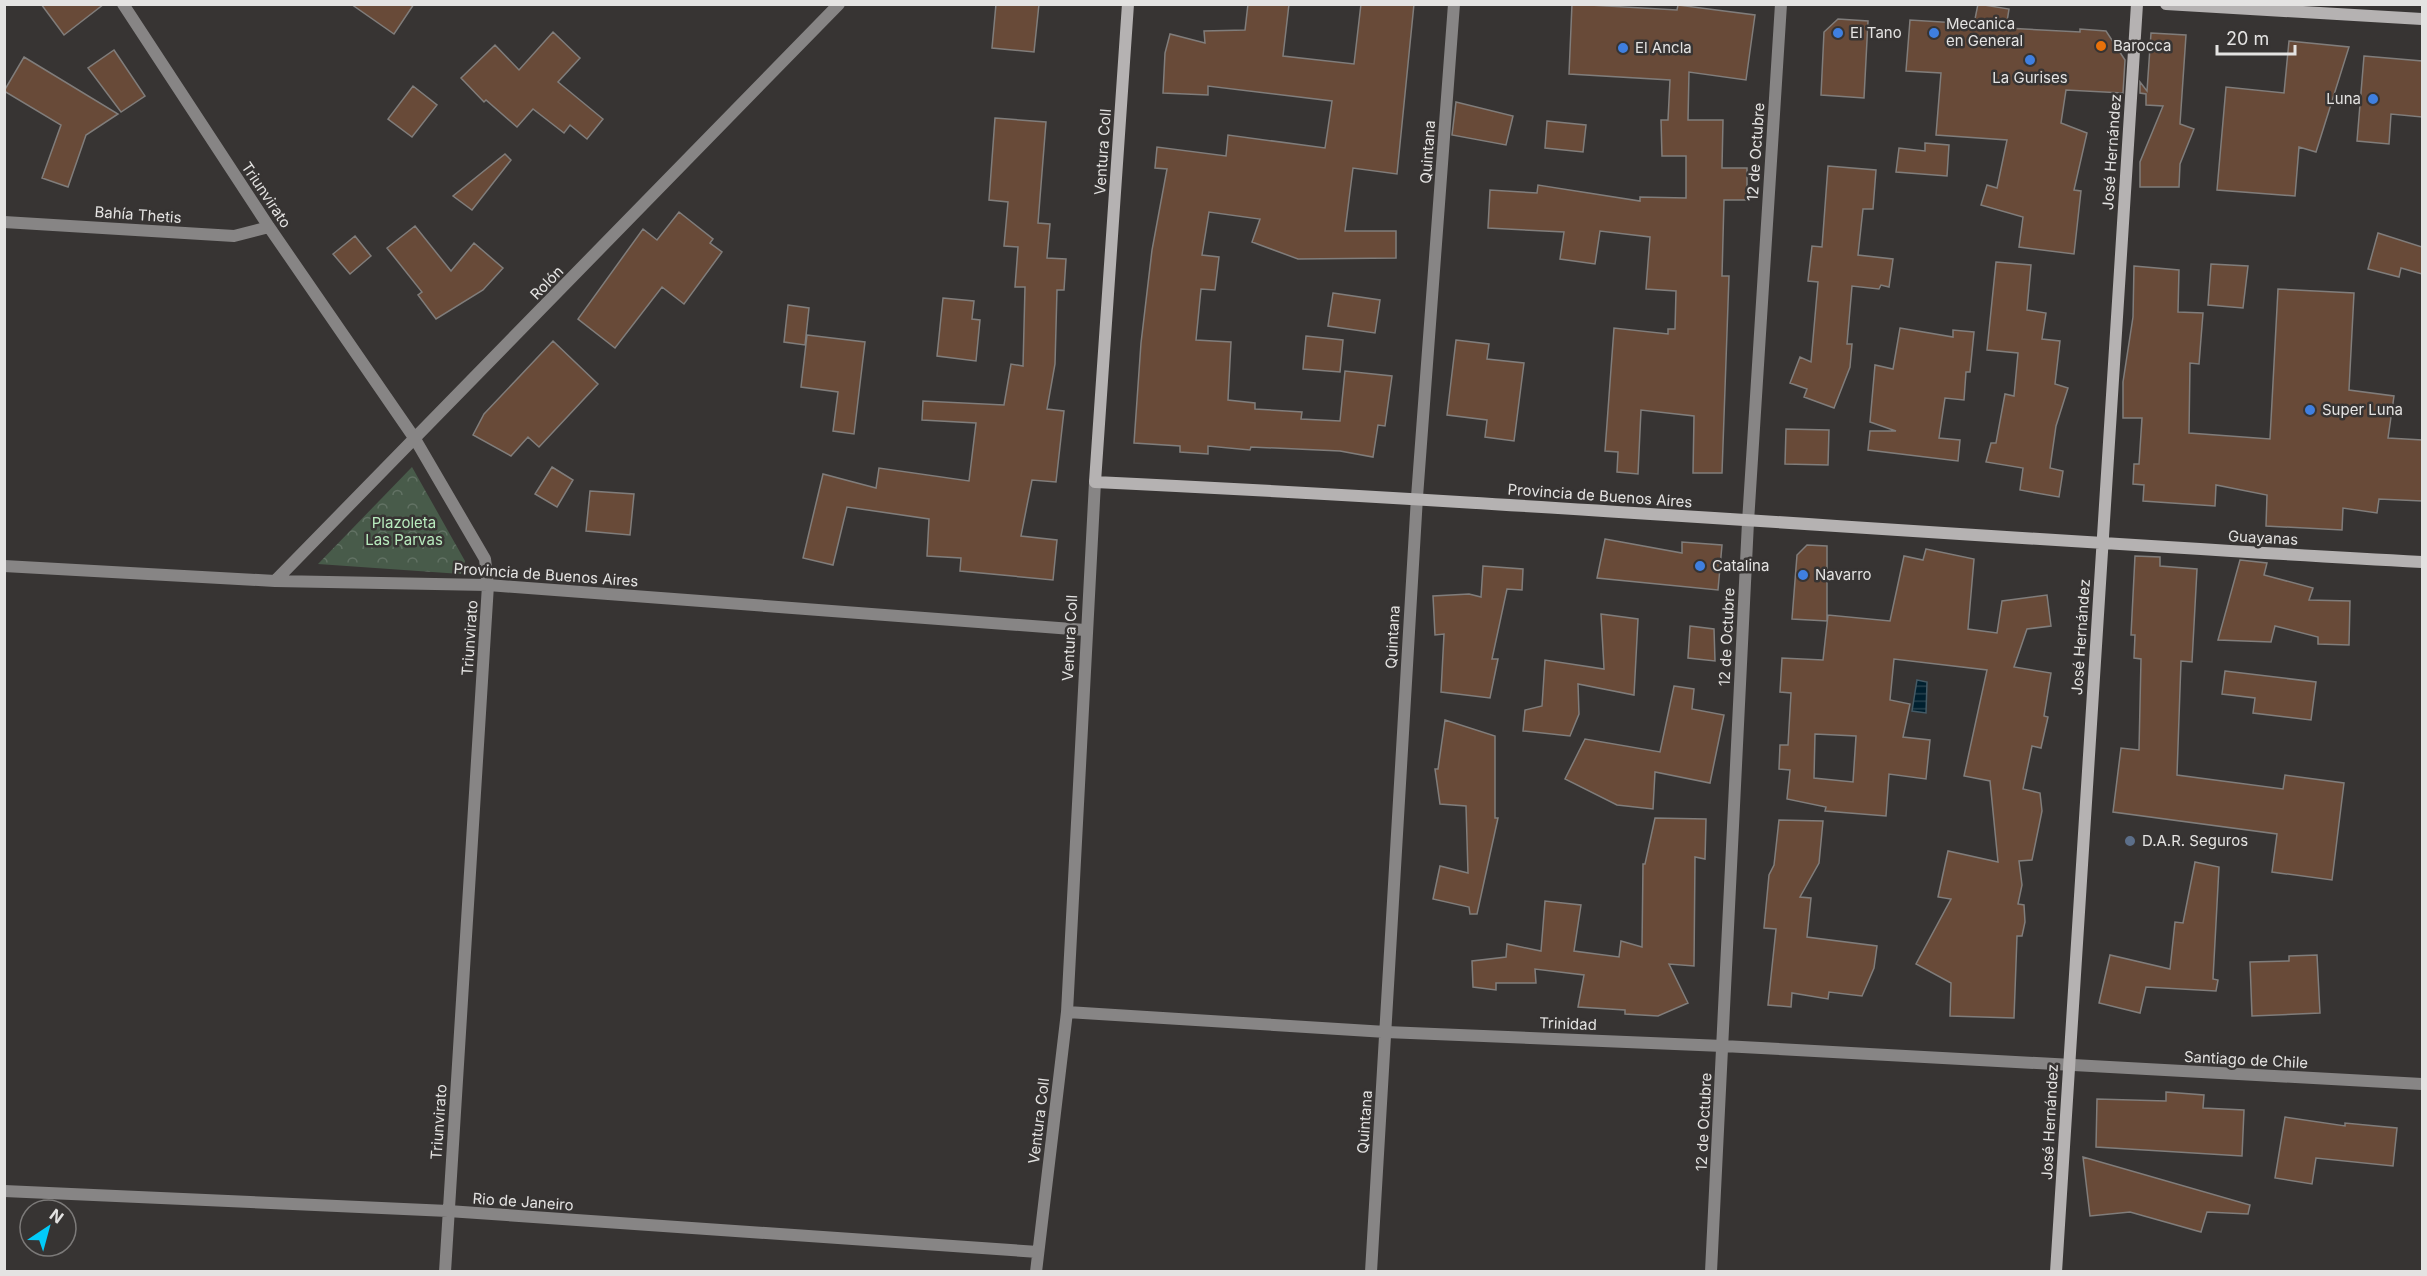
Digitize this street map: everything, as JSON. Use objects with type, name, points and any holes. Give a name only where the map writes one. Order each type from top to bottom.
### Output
[{"type":"street","name":"Triunvirato","points":[[123,4],[269,227],[415,439],[485,559],[488,585],[445,1272]]},
{"type":"street","name":"Rolón","points":[[275,581],[839,4]]},
{"type":"street","name":"Ventura Coll","points":[[1036,1272],[1067,1012],[1085,630],[1128,4]]},
{"type":"street","name":"Quintana","points":[[1371,1272],[1417,498],[1454,4]]},
{"type":"street","name":"12 de Octubre","points":[[1711,1272],[1748,522],[1781,4]]},
{"type":"street","name":"José Hernández","points":[[2056,1272],[2137,4]]},
{"type":"street","points":[[2166,4],[2422,19]]},
{"type":"street","name":"Bahía Thetis","points":[[4,222],[234,236],[269,227]]},
{"type":"street","name":"Provincia de Buenos Aires","points":[[1095,482],[1417,498],[2102,545]]},
{"type":"street","name":"Guayanas","points":[[2102,545],[2422,562]]},
{"type":"street","name":"Provincia de Buenos Aires","points":[[4,566],[275,581],[488,585],[1085,630]]},
{"type":"street","name":"Trinidad","points":[[1067,1012],[1386,1032],[1723,1046],[2068,1066]]},
{"type":"street","name":"Santiago de Chile","points":[[2068,1066],[2422,1084]]},
{"type":"street","name":"Rio de Janeiro","points":[[4,1191],[448,1212],[1038,1252]]},
{"type":"green space","name":"Plazoleta Las Parvas","points":[[412,467],[465,561],[461,574],[318,564]]},
{"type":"water","points":[[1917,680],[1927,682],[1926,713],[1912,711]]},
{"type":"building","points":[[41,4],[104,4],[64,35]]},
{"type":"building","points":[[351,4],[414,4],[394,34]]},
{"type":"building","points":[[996,4],[1039,4],[1034,52],[992,48]]},
{"type":"building","points":[[1248,4],[1289,4],[1283,56],[1354,64],[1361,4],[1414,4],[1397,174],[1353,168],[1345,231],[1396,231],[1396,258],[1298,259],[1252,242],[1260,219],[1209,212],[1202,255],[1219,257],[1215,290],[1201,289],[1196,340],[1231,342],[1228,400],[1255,403],[1255,409],[1302,412],[1301,419],[1340,421],[1345,371],[1392,376],[1385,426],[1378,425],[1373,457],[1340,451],[1251,447],[1250,450],[1208,446],[1208,454],[1180,452],[1180,446],[1134,443],[1141,343],[1152,250],[1167,169],[1155,168],[1157,147],[1226,156],[1228,135],[1325,148],[1332,101],[1208,86],[1208,95],[1163,93],[1165,53],[1170,34],[1205,43],[1204,31],[1245,30]]},
{"type":"building","points":[[1572,4],[1677,10],[1678,5],[1755,15],[1746,80],[1689,72],[1688,120],[1723,120],[1722,168],[1747,168],[1747,200],[1724,200],[1722,276],[1729,276],[1722,473],[1693,473],[1694,416],[1641,410],[1638,474],[1617,472],[1618,452],[1605,451],[1614,328],[1668,334],[1668,329],[1675,329],[1676,291],[1646,289],[1650,237],[1600,231],[1595,264],[1560,259],[1564,232],[1488,228],[1490,190],[1537,193],[1538,185],[1640,201],[1640,197],[1686,198],[1686,156],[1662,156],[1661,120],[1668,120],[1670,80],[1569,74]]},
{"type":"building","points":[[1978,4],[2009,9],[2006,28],[2106,31],[2125,60],[2123,93],[2066,90],[2061,123],[2087,133],[2074,190],[2081,191],[2074,254],[2019,247],[2023,217],[1981,205],[1987,185],[1997,188],[2007,140],[1936,135],[1941,73],[1906,71],[1910,20],[1974,24]]},
{"type":"building","points":[[1838,19],[1868,21],[1864,98],[1821,95],[1824,32]]},
{"type":"building","points":[[553,32],[580,58],[558,82],[603,119],[587,139],[570,125],[564,133],[533,109],[517,127],[486,100],[484,102],[461,78],[495,45],[519,70]]},
{"type":"building","points":[[2151,33],[2186,35],[2180,124],[2194,129],[2180,164],[2179,187],[2140,187],[2140,162],[2163,106],[2146,105],[2146,94],[2140,93],[2140,82],[2147,91]]},
{"type":"building","points":[[2289,41],[2349,47],[2316,152],[2299,147],[2295,196],[2217,190],[2226,87],[2284,93]]},
{"type":"building","points":[[114,50],[145,96],[121,112],[88,68]]},
{"type":"building","points":[[2364,56],[2422,61],[2422,117],[2391,114],[2389,144],[2357,141]]},
{"type":"building","points":[[24,57],[118,114],[86,135],[68,187],[42,178],[61,125],[4,91]]},
{"type":"building","points":[[413,86],[437,105],[412,137],[388,119]]},
{"type":"building","points":[[1456,102],[1513,116],[1506,145],[1452,135]]},
{"type":"building","points":[[995,118],[1046,122],[1038,223],[1050,224],[1047,258],[1066,259],[1064,290],[1057,290],[1055,364],[1047,409],[1064,411],[1056,482],[1032,480],[1021,536],[1057,540],[1053,580],[960,571],[961,558],[927,556],[929,519],[847,507],[833,565],[803,558],[823,474],[876,488],[879,468],[969,481],[976,423],[922,420],[923,401],[1004,405],[1011,364],[1023,366],[1025,287],[1015,287],[1018,247],[1004,246],[1008,202],[989,200]]},
{"type":"building","points":[[1547,121],[1586,125],[1583,152],[1545,148]]},
{"type":"building","points":[[1925,143],[1949,145],[1947,176],[1896,172],[1899,148],[1925,151]]},
{"type":"building","points":[[505,154],[511,160],[472,210],[453,196]]},
{"type":"building","points":[[1828,166],[1876,170],[1873,209],[1863,209],[1858,255],[1893,259],[1889,287],[1881,285],[1879,289],[1852,286],[1847,344],[1852,344],[1850,367],[1834,408],[1804,397],[1807,389],[1790,383],[1800,357],[1811,362],[1818,282],[1808,281],[1812,246],[1822,247]]},
{"type":"building","points":[[679,212],[713,239],[710,243],[722,252],[684,304],[662,287],[615,348],[578,319],[643,229],[657,240]]},
{"type":"building","points":[[415,226],[451,271],[474,243],[503,268],[483,290],[436,319],[418,295],[422,292],[387,248]]},
{"type":"building","points":[[2378,233],[2422,247],[2422,274],[2401,268],[2399,277],[2368,269]]},
{"type":"building","points":[[355,236],[371,256],[350,274],[333,254]]},
{"type":"building","points":[[1996,262],[2031,265],[2027,310],[2046,313],[2042,339],[2060,341],[2055,384],[2068,388],[2056,426],[2050,468],[2063,471],[2059,497],[2020,490],[2023,468],[1986,462],[1991,443],[1996,443],[2005,394],[2014,396],[2018,353],[1987,350]]},
{"type":"building","points":[[2211,264],[2248,266],[2243,308],[2208,305]]},
{"type":"building","points":[[2134,266],[2179,270],[2178,312],[2203,313],[2199,364],[2190,363],[2189,433],[2270,439],[2278,289],[2354,293],[2349,390],[2394,396],[2388,438],[2422,440],[2422,501],[2379,499],[2377,513],[2343,508],[2342,530],[2266,526],[2267,495],[2216,485],[2215,506],[2143,501],[2144,485],[2133,484],[2134,464],[2139,464],[2142,418],[2123,418],[2123,382],[2133,317]]},
{"type":"building","points":[[1333,293],[1380,300],[1375,333],[1328,326]]},
{"type":"building","points":[[943,298],[974,301],[972,319],[980,320],[976,361],[937,356]]},
{"type":"building","points":[[788,305],[809,308],[805,345],[784,342]]},
{"type":"building","points":[[1900,328],[1953,337],[1953,330],[1974,332],[1970,372],[1966,372],[1964,400],[1945,398],[1939,438],[1960,440],[1958,461],[1868,450],[1870,431],[1896,431],[1870,422],[1875,365],[1893,369]]},
{"type":"building","points":[[807,335],[865,342],[854,434],[833,431],[838,392],[801,387]]},
{"type":"building","points":[[1306,336],[1343,340],[1340,372],[1303,369]]},
{"type":"building","points":[[1456,340],[1489,344],[1487,359],[1524,363],[1514,441],[1485,437],[1487,420],[1447,415]]},
{"type":"building","points":[[553,341],[598,384],[539,447],[528,437],[511,456],[473,435],[484,414]]},
{"type":"building","points":[[1786,429],[1829,430],[1828,465],[1785,464]]},
{"type":"building","points":[[552,467],[573,480],[557,507],[535,494]]},
{"type":"building","points":[[590,491],[634,494],[630,535],[586,531]]},
{"type":"building","points":[[1605,539],[1682,553],[1682,542],[1722,545],[1718,590],[1597,578]]},
{"type":"building","points":[[1807,545],[1827,546],[1827,621],[1792,619],[1797,555]]},
{"type":"building","points":[[1926,549],[1974,559],[1968,629],[1997,633],[2002,601],[2047,595],[2051,626],[2027,629],[2014,667],[2051,673],[2044,716],[2048,717],[2041,748],[2032,746],[2023,789],[2040,793],[2042,811],[2032,860],[2019,861],[2022,885],[2018,904],[2024,905],[2025,922],[2022,936],[2017,936],[2014,1018],[1950,1016],[1951,983],[1916,964],[1951,899],[1938,897],[1948,851],[1998,862],[1990,781],[1964,776],[1987,670],[1894,659],[1890,700],[1910,704],[1903,737],[1930,740],[1926,779],[1889,774],[1886,816],[1825,811],[1826,807],[1787,799],[1790,770],[1779,769],[1780,745],[1788,745],[1791,693],[1780,692],[1782,658],[1823,660],[1828,615],[1890,621],[1904,556],[1923,560]],"holes":[[[1815,734],[1856,736],[1853,782],[1814,778]]]},
{"type":"building","points":[[2135,556],[2160,557],[2160,566],[2197,569],[2192,662],[2181,661],[2177,775],[2283,789],[2285,775],[2344,783],[2332,880],[2272,872],[2277,834],[2113,812],[2121,748],[2139,750],[2141,659],[2134,658],[2135,635],[2131,635]]},
{"type":"building","points":[[2240,560],[2267,563],[2264,575],[2313,588],[2309,600],[2350,601],[2349,645],[2318,644],[2318,637],[2275,626],[2271,642],[2218,640]]},
{"type":"building","points":[[1483,566],[1523,569],[1522,590],[1507,589],[1492,659],[1498,659],[1490,698],[1441,692],[1444,634],[1435,635],[1433,596],[1469,594],[1481,597]]},
{"type":"building","points":[[1601,614],[1638,619],[1634,695],[1578,684],[1579,714],[1570,736],[1523,731],[1525,710],[1542,706],[1545,660],[1604,669]]},
{"type":"building","points":[[1690,626],[1714,629],[1715,661],[1688,658]]},
{"type":"building","points":[[2225,671],[2316,682],[2311,720],[2253,713],[2255,698],[2222,694]]},
{"type":"building","points":[[1674,686],[1694,689],[1692,709],[1724,715],[1710,783],[1655,772],[1653,809],[1617,805],[1565,779],[1585,739],[1660,752]]},
{"type":"building","points":[[1445,720],[1495,736],[1495,818],[1498,818],[1477,914],[1470,914],[1469,907],[1433,899],[1440,866],[1468,873],[1466,806],[1440,804],[1435,769],[1438,769]]},
{"type":"building","points":[[1655,818],[1706,819],[1705,859],[1695,857],[1694,966],[1669,964],[1688,1003],[1658,1016],[1625,1014],[1625,1010],[1578,1007],[1584,975],[1535,969],[1536,983],[1496,983],[1496,990],[1473,987],[1472,961],[1506,957],[1507,944],[1541,951],[1545,901],[1581,905],[1574,951],[1619,957],[1621,941],[1642,947],[1643,864],[1645,864]]},
{"type":"building","points":[[1779,820],[1823,821],[1819,863],[1800,897],[1811,898],[1807,937],[1877,946],[1874,968],[1862,996],[1829,992],[1828,999],[1792,993],[1791,1007],[1768,1005],[1776,929],[1764,928],[1769,875],[1774,865]]},
{"type":"building","points":[[2195,862],[2219,867],[2213,979],[2218,980],[2216,991],[2146,987],[2140,1013],[2099,1003],[2110,955],[2170,969],[2175,922],[2183,923]]},
{"type":"building","points":[[2317,955],[2320,1013],[2252,1016],[2250,962],[2289,961],[2289,956]]},
{"type":"building","points":[[2166,1092],[2204,1095],[2203,1108],[2244,1110],[2242,1156],[2096,1147],[2097,1099],[2166,1101]]},
{"type":"building","points":[[2285,1117],[2345,1126],[2345,1123],[2397,1128],[2393,1166],[2316,1158],[2312,1184],[2275,1178]]},
{"type":"building","points":[[2083,1157],[2250,1205],[2248,1214],[2207,1212],[2201,1232],[2130,1212],[2090,1216]]},
{"type":"place","name":"El Tano","points":[[1838,33]]},
{"type":"place","name":"Mecanica en General","points":[[1934,33]]},
{"type":"place","name":"Barocca","points":[[2101,46]]},
{"type":"place","name":"El Ancla","points":[[1623,48]]},
{"type":"place","name":"La Gurises","points":[[2030,60]]},
{"type":"place","name":"Luna","points":[[2373,99]]},
{"type":"place","name":"Super Luna","points":[[2310,410]]},
{"type":"place","name":"Catalina","points":[[1700,566]]},
{"type":"place","name":"Navarro","points":[[1803,575]]},
{"type":"place","name":"D.A.R. Seguros","points":[[2130,841]]}]
